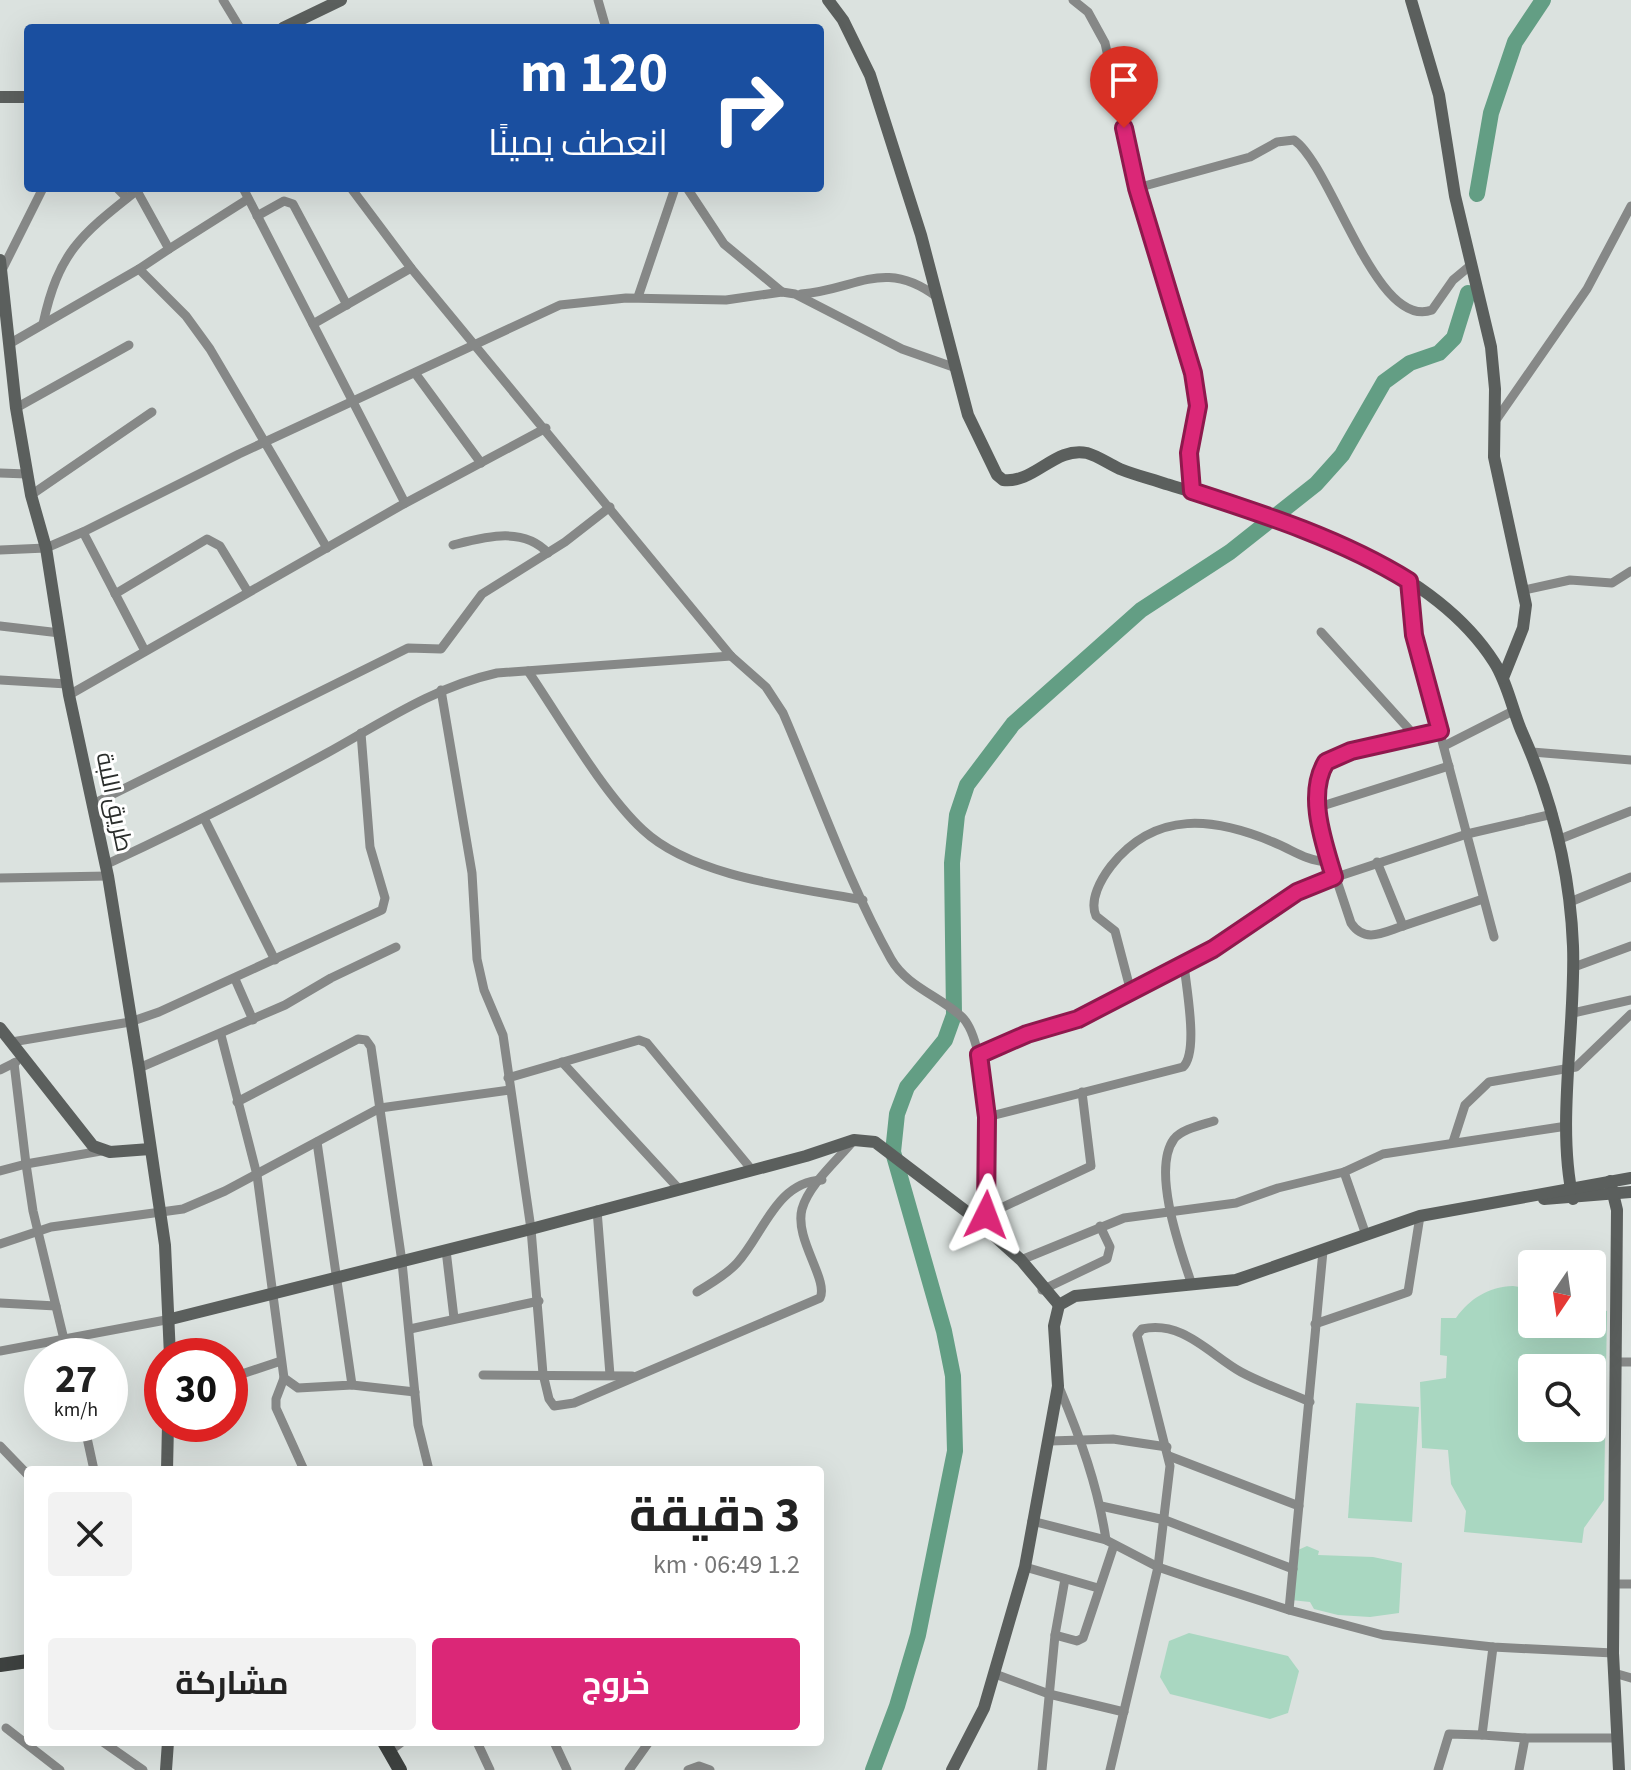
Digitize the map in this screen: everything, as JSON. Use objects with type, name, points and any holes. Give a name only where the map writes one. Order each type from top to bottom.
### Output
[{"type":"main road","points":[[0,1665],[24,1662]]},
{"type":"main road","points":[[387,1746],[400,1770]]},
{"type":"street","points":[[223,0],[238,24]]},
{"type":"street","points":[[291,24],[341,0]]},
{"type":"street","points":[[598,0],[605,24]]},
{"type":"street","points":[[828,0],[843,20],[870,75],[921,235],[979,442],[1003,480],[1017,479],[1061,456],[1077,452],[1296,529],[1378,562],[1409,581],[1478,640],[1503,678],[1553,814],[1570,902],[1574,967],[1567,1126],[1572,1193]]},
{"type":"street","points":[[1073,0],[1088,12],[1105,43],[1137,188],[1193,373],[1198,406],[1189,453],[1192,491]]},
{"type":"street","points":[[1411,0],[1439,95],[1455,196],[1494,368],[1494,457],[1524,590],[1523,628],[1503,678]]},
{"type":"street","points":[[0,97],[24,97]]},
{"type":"street","points":[[1137,188],[1250,157],[1277,142],[1294,140],[1316,166],[1354,241],[1402,307],[1415,312],[1432,310],[1458,275],[1471,265]]},
{"type":"street","points":[[1,265],[41,192]]},
{"type":"street","points":[[121,192],[127,198]]},
{"type":"street","points":[[43,324],[56,276],[72,247],[134,192]]},
{"type":"street","points":[[140,192],[169,249]]},
{"type":"street","points":[[245,192],[405,503]]},
{"type":"street","points":[[354,192],[411,268],[731,656],[766,687],[783,713],[863,900],[894,964],[937,1001],[962,1017],[970,1028],[979,1055],[987,1117],[986,1220]]},
{"type":"street","points":[[638,297],[674,192]]},
{"type":"street","points":[[690,192],[724,244],[782,292]]},
{"type":"street","points":[[9,344],[139,269],[248,199]]},
{"type":"street","points":[[257,216],[284,201],[293,204],[347,305]]},
{"type":"street","points":[[1494,423],[1587,289],[1631,206]]},
{"type":"street","name":"طريق اللبة","points":[[1,265],[16,408],[27,474],[46,548],[68,690],[106,871],[139,1068],[161,1213],[170,1338]]},
{"type":"street","points":[[313,324],[411,268]]},
{"type":"street","points":[[139,269],[200,333],[327,548]]},
{"type":"street","points":[[0,550],[46,548],[83,532],[265,442],[560,305],[638,297],[726,300],[782,292],[795,294],[831,290],[875,276],[908,279],[937,297]]},
{"type":"street","points":[[795,294],[902,349],[956,368]]},
{"type":"street","points":[[16,408],[129,345]]},
{"type":"street","points":[[415,373],[481,463]]},
{"type":"street","points":[[31,495],[152,412]]},
{"type":"street","points":[[0,680],[68,690],[145,651],[405,503],[546,428]]},
{"type":"street","points":[[0,473],[27,474]]},
{"type":"street","points":[[93,804],[408,648],[441,649],[482,594],[548,553],[610,507]]},
{"type":"street","points":[[83,532],[145,651]]},
{"type":"street","points":[[453,545],[479,538],[524,536],[538,542],[548,553]]},
{"type":"street","points":[[115,594],[207,539],[220,546],[248,592]]},
{"type":"street","points":[[1524,590],[1570,580],[1612,583],[1631,571]]},
{"type":"street","points":[[1409,581],[1414,635],[1494,937]]},
{"type":"street","points":[[0,626],[60,633]]},
{"type":"street","points":[[1321,632],[1416,737]]},
{"type":"street","points":[[0,878],[106,871],[441,690],[497,673],[731,656]]},
{"type":"street","points":[[528,671],[621,805],[654,838],[723,870],[863,900]]},
{"type":"street","points":[[441,690],[472,873],[477,959],[484,990],[503,1035],[531,1229],[543,1374],[549,1399],[554,1406],[563,1407],[820,1298],[823,1289],[802,1240],[800,1226],[811,1190],[854,1140]]},
{"type":"street","points":[[1444,746],[1513,711]]},
{"type":"street","points":[[1440,731],[1330,758],[1322,767],[1319,807],[1330,863],[1351,923],[1358,932],[1373,936],[1483,899]]},
{"type":"street","points":[[12,1042],[130,1022],[235,979],[386,905],[370,847],[361,733]]},
{"type":"street","points":[[1532,752],[1631,760]]},
{"type":"street","points":[[1319,807],[1449,766]]},
{"type":"street","points":[[1560,839],[1631,811]]},
{"type":"street","points":[[979,1055],[1027,1034],[1078,1019],[1131,992],[1238,934],[1297,892],[1377,862],[1467,834],[1553,814]]},
{"type":"street","points":[[204,818],[275,960]]},
{"type":"street","points":[[1131,992],[1115,931],[1096,916],[1093,905],[1109,868],[1146,837],[1177,825],[1207,821],[1277,844],[1299,857],[1330,863]]},
{"type":"street","points":[[1377,862],[1403,926]]},
{"type":"street","points":[[1570,902],[1631,877]]},
{"type":"street","points":[[1574,967],[1631,946]]},
{"type":"street","points":[[139,1068],[253,1020],[396,947]]},
{"type":"street","points":[[987,1117],[1165,1073],[1189,1062],[1192,1043],[1184,964]]},
{"type":"street","points":[[235,979],[253,1020]]},
{"type":"street","points":[[1573,1013],[1631,1000]]},
{"type":"street","points":[[1453,1142],[1465,1105],[1489,1082],[1571,1068],[1587,1059],[1631,1014]]},
{"type":"street","points":[[0,1028],[12,1042],[18,1060],[33,1211],[64,1338],[171,1319],[402,1262],[854,1140],[875,1142],[986,1220],[1042,1290],[1059,1305]]},
{"type":"street","points":[[221,1035],[257,1175],[284,1378],[289,1385],[298,1388],[352,1385],[415,1392]]},
{"type":"street","points":[[237,1102],[358,1039],[366,1040],[371,1047],[402,1262],[415,1392],[427,1466]]},
{"type":"street","points":[[508,1078],[632,1040],[647,1043],[752,1170]]},
{"type":"street","points":[[0,1070],[18,1060]]},
{"type":"street","points":[[18,1060],[93,1146],[101,1151]]},
{"type":"street","points":[[562,1062],[679,1189]]},
{"type":"street","points":[[0,1244],[74,1223],[161,1213],[203,1201],[380,1108],[510,1090]]},
{"type":"street","points":[[986,1220],[1091,1166],[1082,1092]]},
{"type":"street","points":[[1192,1285],[1169,1213],[1167,1173],[1173,1141],[1183,1132],[1214,1121]]},
{"type":"street","points":[[1021,1260],[1124,1218],[1236,1203],[1278,1188],[1344,1172],[1383,1154],[1567,1126]]},
{"type":"street","points":[[317,1142],[339,1277],[352,1385]]},
{"type":"street","points":[[0,1171],[101,1151],[150,1149]]},
{"type":"street","points":[[1344,1172],[1366,1235]]},
{"type":"street","points":[[697,1292],[726,1275],[737,1263],[786,1193],[806,1181],[822,1180]]},
{"type":"street","points":[[952,1770],[984,1708],[1025,1567],[1058,1386],[1054,1326],[1059,1305],[1075,1296],[1236,1280],[1420,1216],[1622,1186],[1617,1210],[1613,1653],[1619,1770]]},
{"type":"street","points":[[597,1210],[610,1375]]},
{"type":"street","points":[[1315,1324],[1408,1292],[1420,1216]]},
{"type":"street","points":[[1042,1290],[1107,1259],[1110,1247],[1100,1226]]},
{"type":"street","points":[[446,1250],[454,1318]]},
{"type":"street","points":[[1289,1610],[1323,1251]]},
{"type":"street","points":[[410,1329],[539,1301]]},
{"type":"street","points":[[0,1303],[56,1306]]},
{"type":"street","points":[[1110,1770],[1158,1567],[1165,1520],[1168,1451],[1136,1343],[1137,1335],[1144,1328],[1187,1334],[1239,1371],[1310,1402]]},
{"type":"street","points":[[0,1351],[24,1346]]},
{"type":"street","points":[[248,1372],[281,1361]]},
{"type":"street","points":[[1615,1362],[1631,1362]]},
{"type":"street","points":[[483,1375],[635,1376]]},
{"type":"street","points":[[284,1378],[276,1408],[302,1466]]},
{"type":"street","points":[[1055,1635],[1077,1641],[1083,1638],[1110,1542],[1081,1439],[1058,1386]]},
{"type":"street","points":[[1050,1441],[1113,1439],[1168,1451],[1299,1506]]},
{"type":"street","points":[[88,1442],[93,1466]]},
{"type":"street","points":[[167,1466],[168,1442]]},
{"type":"street","points":[[0,1446],[24,1471]]},
{"type":"street","points":[[1101,1506],[1165,1520],[1293,1569]]},
{"type":"street","points":[[1032,1521],[1110,1542],[1158,1567],[1289,1610],[1401,1638],[1493,1647],[1613,1653]]},
{"type":"street","points":[[1025,1567],[1098,1588]]},
{"type":"street","points":[[1042,1770],[1055,1635],[1065,1579]]},
{"type":"street","points":[[1615,1584],[1631,1584]]},
{"type":"street","points":[[1482,1735],[1493,1647]]},
{"type":"street","points":[[1614,1673],[1631,1678]]},
{"type":"street","points":[[995,1674],[1049,1694],[1124,1712]]},
{"type":"street","points":[[6,1728],[24,1742]]},
{"type":"street","points":[[1438,1770],[1449,1734],[1617,1738]]},
{"type":"street","points":[[1519,1770],[1525,1738]]},
{"type":"street","points":[[29,1746],[60,1770]]},
{"type":"street","points":[[109,1746],[143,1770]]},
{"type":"street","points":[[166,1770],[168,1746]]},
{"type":"street","points":[[479,1746],[490,1770]]},
{"type":"street","points":[[556,1746],[567,1770]]},
{"type":"street","points":[[633,1769],[647,1746]]},
{"type":"street","points":[[688,1770],[699,1766],[710,1770]]},
{"type":"green space","points":[[1518,1287],[1518,1338],[1606,1338],[1607,1311],[1606,1374],[1606,1354],[1518,1354],[1518,1442],[1605,1442],[1604,1500],[1584,1528],[1582,1543],[1464,1532],[1466,1511],[1451,1484],[1448,1450],[1422,1448],[1420,1382],[1446,1378],[1447,1356],[1440,1355],[1441,1318],[1456,1318],[1467,1305],[1496,1289]]},
{"type":"green space","points":[[1356,1403],[1419,1407],[1412,1522],[1348,1518]]},
{"type":"green space","points":[[1307,1546],[1319,1551],[1318,1555],[1373,1557],[1402,1563],[1399,1613],[1370,1617],[1338,1615],[1314,1609],[1310,1602],[1291,1600],[1298,1550]]},
{"type":"green space","points":[[1189,1633],[1288,1656],[1299,1671],[1288,1713],[1270,1719],[1170,1694],[1160,1677],[1169,1641]]},
{"type":"waterway","points":[[1477,194],[1491,113],[1515,42],[1543,0]]},
{"type":"waterway","points":[[873,1770],[897,1706],[918,1635],[955,1451],[953,1376],[944,1331],[893,1152],[897,1114],[907,1087],[945,1040],[954,1015],[952,863],[957,815],[967,785],[1013,724],[1141,610],[1230,552],[1316,484],[1342,455],[1384,382],[1410,363],[1439,353],[1454,338],[1468,293]]},
{"type":"route","points":[[986,1215],[989,1159],[979,1055],[1027,1034],[1078,1019],[1213,949],[1306,887],[1334,877],[1319,818],[1322,767],[1337,755],[1440,731],[1414,635],[1409,581],[1378,562],[1339,545],[1192,491],[1189,453],[1198,406],[1193,373],[1137,188],[1124,128]]}]
